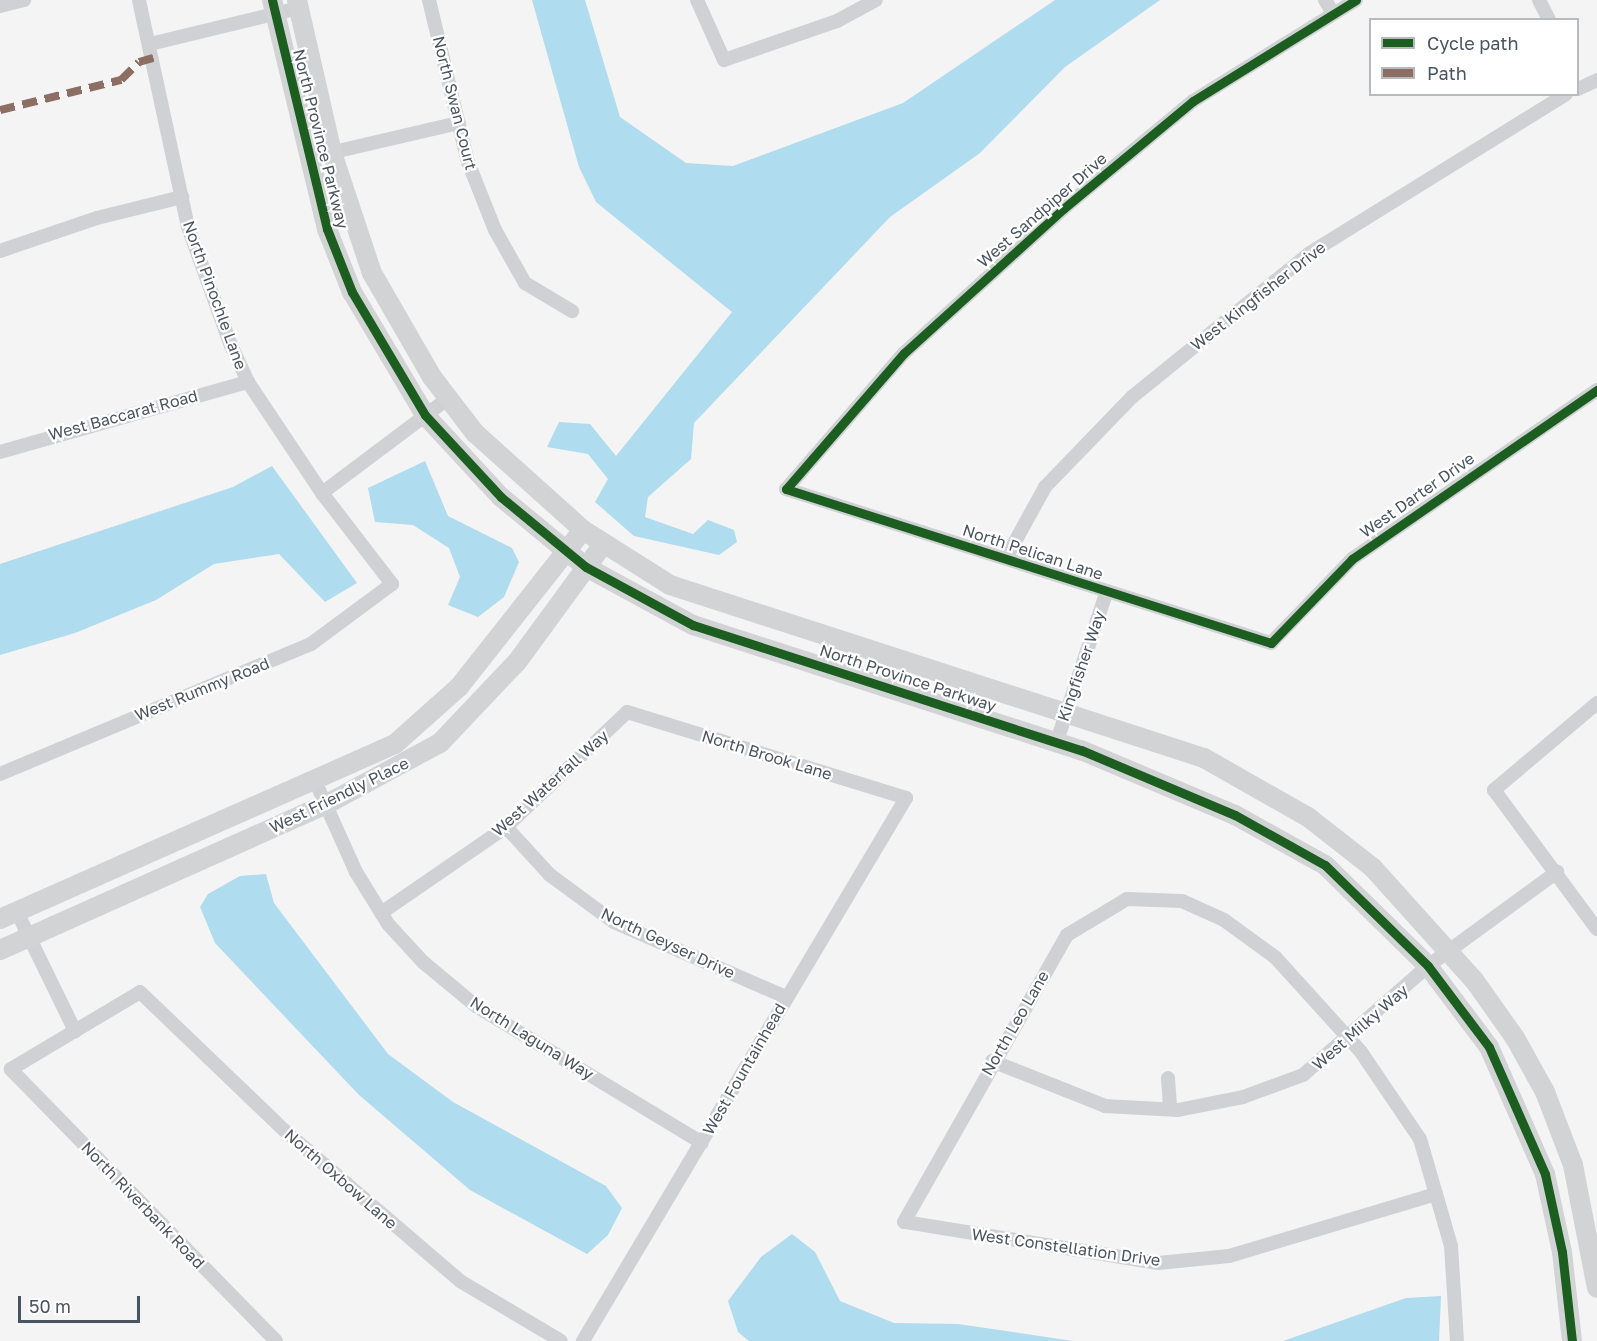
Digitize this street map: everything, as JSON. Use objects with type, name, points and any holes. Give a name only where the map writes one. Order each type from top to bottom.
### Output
[{"type":"street","points":[[0,6],[24,0]]},
{"type":"street","name":"North Pinochle Lane","points":[[139,0],[188,227],[248,382],[322,493],[392,584]]},
{"type":"street","name":"North Swan Court","points":[[429,0],[459,123],[495,230],[525,283],[572,311]]},
{"type":"street","points":[[698,0],[724,60],[837,21],[876,0]]},
{"type":"street","points":[[1325,0],[1333,13]]},
{"type":"street","name":"West Sandpiper Drive","points":[[786,489],[904,353],[1063,209],[1193,101],[1356,0]]},
{"type":"street","points":[[1539,0],[1548,18]]},
{"type":"street","points":[[150,44],[273,7],[298,4]]},
{"type":"street","name":"North Province Parkway","points":[[298,4],[332,153],[372,273],[447,399],[505,461],[584,530],[670,585],[1064,710],[1204,758],[1308,817],[1372,868],[1438,958],[1489,1047],[1533,1143],[1562,1252],[1572,1341]]},
{"type":"street","name":"North Province Parkway","points":[[273,7],[327,229],[352,292],[425,415],[501,497],[586,567],[693,625],[1057,741],[1235,815],[1325,865],[1438,958],[1515,1038],[1545,1092],[1573,1165],[1597,1288]]},
{"type":"street","points":[[1580,83],[1597,80]]},
{"type":"street","name":"West Kingfisher Drive","points":[[1006,558],[1045,487],[1131,397],[1310,253],[1563,96]]},
{"type":"street","points":[[308,158],[459,123]]},
{"type":"street","points":[[0,251],[97,218],[182,198]]},
{"type":"street","name":"West Baccarat Road","points":[[0,452],[248,382]]},
{"type":"street","name":"West Darter Drive","points":[[1271,643],[1352,559],[1597,390]]},
{"type":"street","points":[[322,493],[447,399]]},
{"type":"street","name":"North Pelican Lane","points":[[786,489],[1271,643]]},
{"type":"street","name":"West Friendly Place","points":[[8,915],[316,783],[395,744],[459,687],[584,530]]},
{"type":"street","name":"West Friendly Place","points":[[0,950],[29,934],[327,804],[440,743],[466,719],[517,662],[604,543]]},
{"type":"street","name":"West Rummy Road","points":[[0,774],[311,644],[392,584]]},
{"type":"street","name":"Kingfisher Way","points":[[1057,741],[1064,710],[1107,591]]},
{"type":"street","points":[[1597,703],[1494,790],[1597,929]]},
{"type":"street","name":"North Brook Lane","points":[[627,712],[906,798]]},
{"type":"street","name":"West Waterfall Way","points":[[381,912],[506,826],[627,712]]},
{"type":"street","name":"North Laguna Way","points":[[316,783],[356,872],[381,912],[423,962],[476,1005],[702,1143]]},
{"type":"street","name":"West Fountainhead","points":[[583,1341],[906,798]]},
{"type":"street","name":"North Geyser Drive","points":[[506,826],[550,875],[614,922],[786,998]]},
{"type":"street","name":"West Milky Way","points":[[992,1061],[1105,1106],[1170,1109],[1243,1097],[1303,1075],[1350,1040],[1438,958],[1557,872]]},
{"type":"street","name":"North Leo Lane","points":[[904,1222],[992,1061],[1067,935],[1127,899],[1182,901],[1224,920],[1275,957],[1350,1040]]},
{"type":"street","points":[[8,915],[29,934],[75,1031]]},
{"type":"street","name":"North Oxbow Lane","points":[[75,1031],[140,992],[284,1130],[460,1281],[561,1341]]},
{"type":"street","name":"North Riverbank Road","points":[[75,1031],[11,1069],[276,1341]]},
{"type":"street","points":[[1350,1040],[1420,1139],[1451,1246],[1457,1341]]},
{"type":"street","points":[[1167,1078],[1170,1109]]},
{"type":"street","name":"West Constellation Drive","points":[[904,1222],[1158,1263],[1229,1256],[1436,1194]]},
{"type":"water","points":[[532,0],[585,0],[620,117],[686,163],[733,166],[903,103],[1055,0],[1160,0],[1065,67],[980,153],[890,217],[694,423],[691,459],[648,497],[645,517],[693,534],[708,520],[734,530],[737,542],[719,555],[634,536],[595,502],[608,479],[588,454],[547,447],[559,422],[590,424],[616,456],[732,312],[596,202],[579,167]]},
{"type":"water","points":[[425,461],[448,516],[512,548],[519,562],[504,597],[478,617],[448,605],[460,577],[449,548],[413,525],[375,522],[368,488]]},
{"type":"water","points":[[272,466],[357,583],[325,602],[279,554],[214,564],[156,600],[75,633],[0,655],[0,564],[233,487]]},
{"type":"water","points":[[266,874],[274,903],[388,1054],[453,1102],[606,1186],[622,1208],[608,1235],[587,1254],[470,1190],[359,1095],[215,943],[200,907],[208,894],[240,876]]},
{"type":"water","points":[[792,1234],[815,1252],[840,1301],[894,1323],[958,1324],[1073,1341],[749,1341],[738,1332],[728,1301],[761,1257]]},
{"type":"water","points":[[1441,1296],[1439,1341],[1283,1341],[1406,1298]]},
{"type":"marked path","points":[[0,110],[121,80],[139,62],[153,58]]},
{"type":"cycle path","points":[[272,0],[327,229],[352,292],[425,415],[501,497],[586,567],[693,625],[1081,750],[1235,815],[1325,865],[1428,966],[1489,1047],[1545,1174],[1562,1252],[1572,1341]]},
{"type":"cycle path","points":[[1356,0],[1193,101],[1063,209],[904,353],[786,489],[1271,643],[1352,559],[1597,390]]}]
